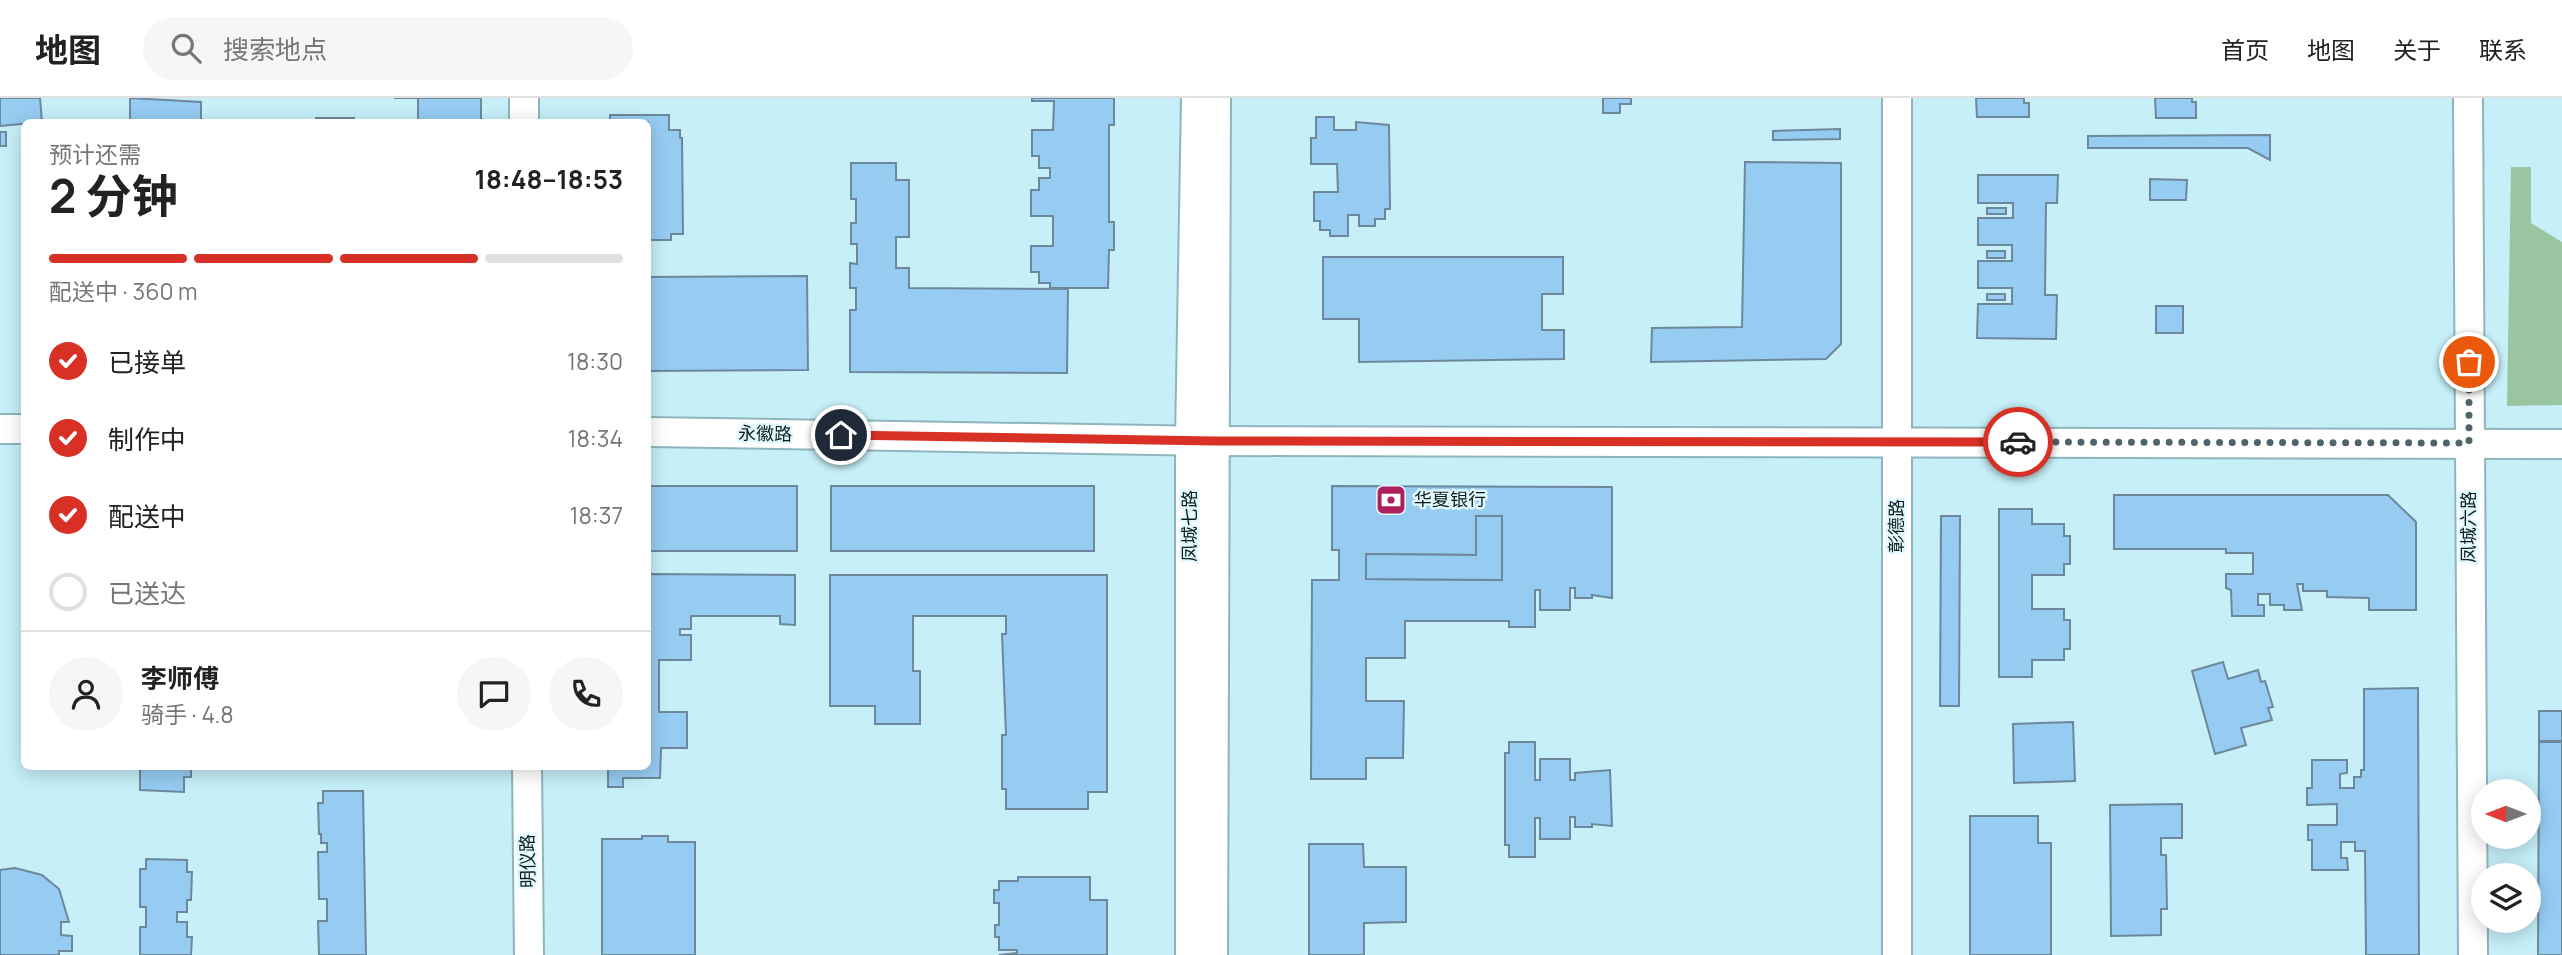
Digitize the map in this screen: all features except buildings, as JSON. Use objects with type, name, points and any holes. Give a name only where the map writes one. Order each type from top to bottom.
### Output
[{"type":"street","points":[[524,98],[524,119]]},
{"type":"street","name":"凤城七路","points":[[1196,98],[1213,955]]},
{"type":"street","name":"凤城七路","points":[[1190,955],[1202,441],[1216,98]]},
{"type":"street","name":"彰德路","points":[[1897,98],[1897,955]]},
{"type":"street","name":"凤城六路","points":[[2468,98],[2473,955]]},
{"type":"street","points":[[0,429],[21,429]]},
{"type":"street","name":"永徽路","points":[[651,432],[1202,441],[2562,444]]},
{"type":"street","name":"明仪路","points":[[527,770],[528,955]]},
{"type":"green space","points":[[2511,167],[2531,167],[2531,223],[2562,242],[2562,405],[2507,406]]},
{"type":"way so far","points":[[2018,442],[2469,443],[2469,362]]},
{"type":"place","name":"华夏银行","points":[[1391,500]]},
{"type":"route","points":[[841,435],[1214,441],[2018,442]]}]
